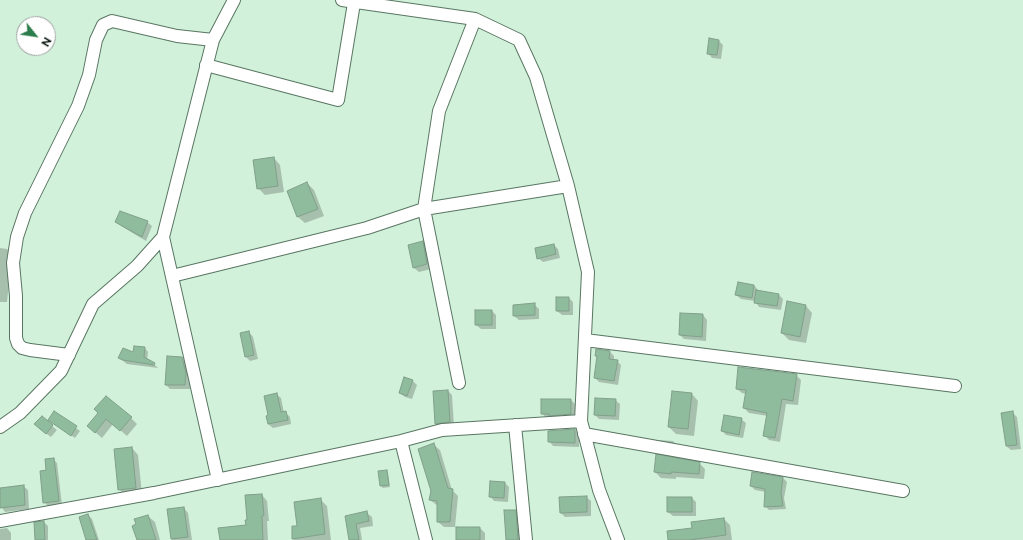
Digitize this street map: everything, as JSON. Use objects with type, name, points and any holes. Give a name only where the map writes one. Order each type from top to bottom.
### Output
[{"type":"street","points":[[0,427],[20,414],[61,371],[93,304],[137,266],[162,237],[212,40],[234,0]]},
{"type":"street","points":[[206,65],[338,100],[348,1],[475,19],[519,40],[536,77],[568,186],[588,272],[581,421],[599,490],[618,540]]},
{"type":"street","points":[[460,383],[424,210],[439,111],[475,19]]},
{"type":"street","points":[[69,355],[30,350],[22,348],[18,344],[16,338],[16,296],[13,263],[17,237],[25,213],[78,106],[89,75],[96,40],[103,25],[112,21],[177,36],[212,40]]},
{"type":"street","points":[[172,276],[367,228],[424,210],[568,186]]},
{"type":"street","points":[[162,237],[218,480]]},
{"type":"street","points":[[585,340],[955,386]]},
{"type":"street","points":[[0,521],[218,480],[401,441],[442,430],[581,421]]},
{"type":"street","points":[[515,425],[526,540]]},
{"type":"street","points":[[584,434],[903,491]]},
{"type":"street","points":[[401,441],[426,540]]},
{"type":"building","points":[[709,38],[719,40],[717,55],[707,54]]},
{"type":"building","points":[[274,157],[278,186],[257,189],[253,160]]},
{"type":"building","points":[[307,182],[318,209],[297,217],[287,191]]},
{"type":"building","points":[[120,211],[148,221],[142,237],[115,222]]},
{"type":"building","points":[[423,241],[427,264],[413,268],[408,245]]},
{"type":"building","points":[[554,244],[556,254],[537,259],[535,248]]},
{"type":"building","points":[[738,282],[754,285],[752,298],[735,295]]},
{"type":"building","points":[[756,290],[779,294],[777,306],[754,303]]},
{"type":"building","points":[[556,297],[569,297],[569,311],[556,311]]},
{"type":"building","points":[[787,301],[806,305],[800,337],[781,333]]},
{"type":"building","points":[[535,303],[535,315],[513,316],[513,305]]},
{"type":"building","points":[[475,310],[492,310],[492,325],[475,325]]},
{"type":"building","points":[[680,313],[703,314],[702,337],[679,335]]},
{"type":"building","points":[[249,331],[254,355],[245,357],[240,333]]},
{"type":"building","points":[[134,346],[145,347],[144,357],[155,363],[154,365],[118,358],[123,348],[133,352]]},
{"type":"building","points":[[596,349],[610,351],[609,359],[618,360],[614,381],[594,378],[597,356],[595,356]]},
{"type":"building","points":[[167,356],[182,357],[186,374],[185,385],[165,385]]},
{"type":"building","points":[[738,367],[797,374],[793,401],[782,399],[775,438],[763,436],[767,413],[743,408],[746,390],[736,389]]},
{"type":"building","points":[[404,377],[413,380],[407,396],[399,393]]},
{"type":"building","points":[[448,390],[450,422],[435,424],[433,391]]},
{"type":"building","points":[[672,391],[692,393],[688,429],[668,427]]},
{"type":"building","points":[[277,393],[281,412],[286,411],[288,420],[268,424],[266,416],[268,415],[264,396]]},
{"type":"building","points":[[106,396],[132,417],[120,431],[106,419],[95,433],[87,426],[98,413],[94,409]]},
{"type":"building","points":[[595,398],[616,399],[615,416],[594,415]]},
{"type":"building","points":[[541,399],[571,399],[571,414],[549,416],[549,414],[541,414]]},
{"type":"building","points":[[54,411],[77,426],[71,436],[48,420]]},
{"type":"building","points":[[1013,411],[1017,445],[1006,446],[1001,413]]},
{"type":"building","points":[[724,415],[742,418],[739,435],[721,431]]},
{"type":"building","points":[[42,416],[53,425],[46,434],[34,424]]},
{"type":"building","points":[[575,429],[575,443],[548,442],[548,431]]},
{"type":"building","points":[[434,443],[448,488],[453,489],[450,522],[437,522],[437,501],[429,500],[431,491],[418,449]]},
{"type":"building","points":[[132,447],[136,488],[118,490],[114,449]]},
{"type":"building","points":[[656,454],[700,462],[699,474],[671,472],[671,474],[654,472]]},
{"type":"building","points":[[54,458],[59,501],[43,503],[40,471],[46,470],[45,459]]},
{"type":"building","points":[[387,470],[389,485],[380,486],[378,471]]},
{"type":"building","points":[[752,472],[783,477],[781,493],[783,506],[764,507],[765,489],[750,486]]},
{"type":"building","points":[[490,481],[505,482],[504,498],[489,497]]},
{"type":"building","points":[[24,485],[25,505],[0,508],[0,488]]},
{"type":"building","points":[[262,494],[264,515],[262,516],[263,540],[220,540],[218,528],[246,525],[245,495]]},
{"type":"building","points":[[587,496],[587,512],[560,513],[559,497]]},
{"type":"building","points":[[667,497],[692,497],[692,512],[667,512]]},
{"type":"building","points":[[321,498],[325,534],[292,539],[292,526],[297,526],[294,502]]},
{"type":"building","points":[[184,507],[188,537],[171,539],[167,509]]},
{"type":"building","points":[[504,510],[516,510],[518,540],[506,540]]},
{"type":"building","points":[[367,511],[369,521],[356,524],[359,540],[349,540],[345,516]]},
{"type":"building","points":[[88,514],[97,540],[86,540],[79,517]]},
{"type":"building","points":[[148,515],[156,540],[137,540],[132,526],[136,524],[134,519]]},
{"type":"building","points":[[724,518],[726,535],[689,540],[668,540],[667,531],[692,528],[691,522]]},
{"type":"building","points":[[44,521],[45,540],[35,540],[34,522]]},
{"type":"building","points":[[456,527],[480,527],[480,540],[456,540]]}]
